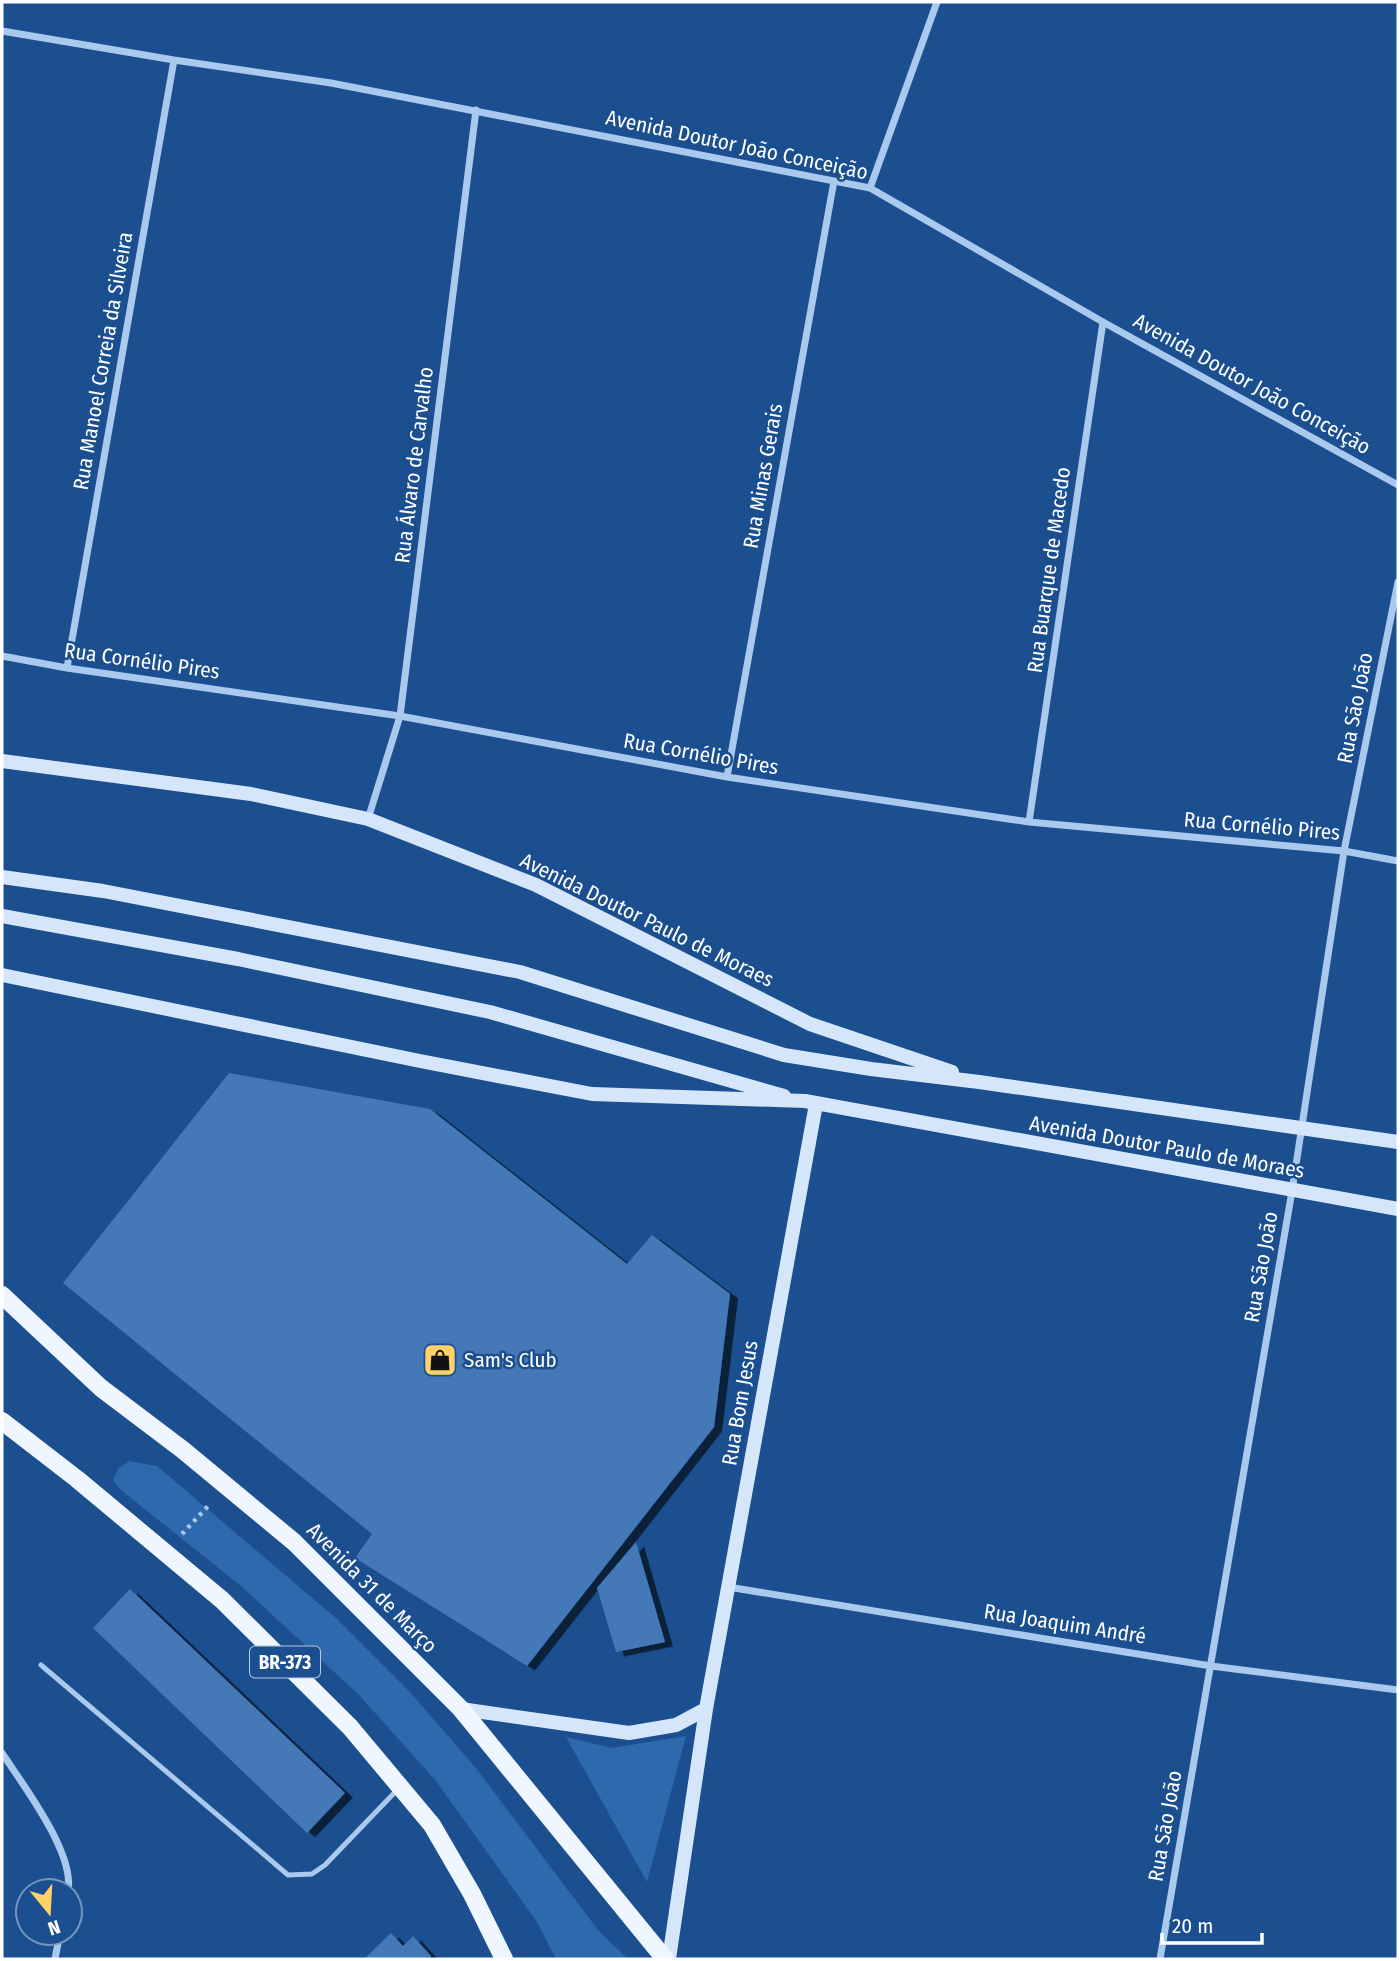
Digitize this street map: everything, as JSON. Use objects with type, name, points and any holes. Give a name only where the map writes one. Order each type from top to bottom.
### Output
[{"type":"main road","name":"Avenida Doutor Paulo de Moraes","points":[[2,761],[251,794],[368,820],[537,885],[810,1024],[979,1082]]},
{"type":"main road","name":"Avenida Doutor Paulo de Moraes","points":[[2,877],[103,891],[520,972],[783,1055],[1398,1142]]},
{"type":"main road","name":"Avenida Doutor Paulo de Moraes","points":[[2,916],[237,959],[490,1012],[810,1103],[1398,1209]]},
{"type":"main road","name":"Avenida Doutor Paulo de Moraes","points":[[2,975],[592,1094],[810,1103]]},
{"type":"main road","name":"Rua Bom Jesus","points":[[667,1959],[706,1709],[810,1103]]},
{"type":"main road","name":"Avenida 31 de Março","points":[[2,1295],[101,1388],[294,1542],[461,1709],[667,1959]]},
{"type":"main road","name":"BR-373","points":[[2,1421],[222,1600],[350,1727],[432,1825],[505,1959]]},
{"type":"main road","points":[[461,1709],[629,1733],[676,1725],[706,1709]]},
{"type":"street","points":[[870,188],[937,2]]},
{"type":"street","name":"Avenida Doutor João Conceição","points":[[2,30],[174,60],[331,83],[870,188],[1103,322],[1398,485]]},
{"type":"street","name":"Rua Manoel Correia da Silveira","points":[[67,668],[174,60]]},
{"type":"street","name":"Rua Álvaro de Carvalho","points":[[368,820],[400,716],[476,110]]},
{"type":"street","name":"Rua Minas Gerais","points":[[727,777],[834,181]]},
{"type":"street","name":"Rua Buarque de Macedo","points":[[1029,822],[1103,322]]},
{"type":"street","name":"Rua São João","points":[[1160,1959],[1292,1191],[1345,851],[1398,582]]},
{"type":"street","name":"Rua Cornélio Pires","points":[[2,656],[67,668],[400,716],[727,777],[1029,822],[1345,851],[1398,861]]},
{"type":"street","name":"Rua Joaquim André","points":[[728,1587],[1211,1666],[1398,1690]]},
{"type":"street","points":[[2,1753],[49,1825],[70,1877]]},
{"type":"lane","points":[[41,1665],[288,1875],[312,1874],[324,1866],[401,1786]]},
{"type":"path","points":[[166,1552],[227,1486]]},
{"type":"shaded area","points":[[129,1461],[157,1466],[337,1619],[409,1691],[476,1768],[598,1930],[628,1959],[556,1959],[537,1922],[436,1781],[359,1695],[241,1586],[122,1491],[113,1480],[118,1469]]},
{"type":"shaded area","points":[[686,1736],[647,1882],[566,1737],[612,1748]]},
{"type":"building","name":"Sam's Club","points":[[229,1073],[430,1109],[627,1264],[652,1235],[730,1294],[714,1427],[527,1666],[355,1558],[372,1534],[63,1283]]},
{"type":"building","points":[[636,1542],[665,1642],[616,1652],[597,1588]]},
{"type":"building","points":[[130,1589],[345,1793],[307,1833],[93,1628]]},
{"type":"building","points":[[391,1933],[403,1946],[413,1936],[431,1956],[430,1959],[364,1959]]},
{"type":"place","name":"Sam's Club","points":[[440,1360]]}]
